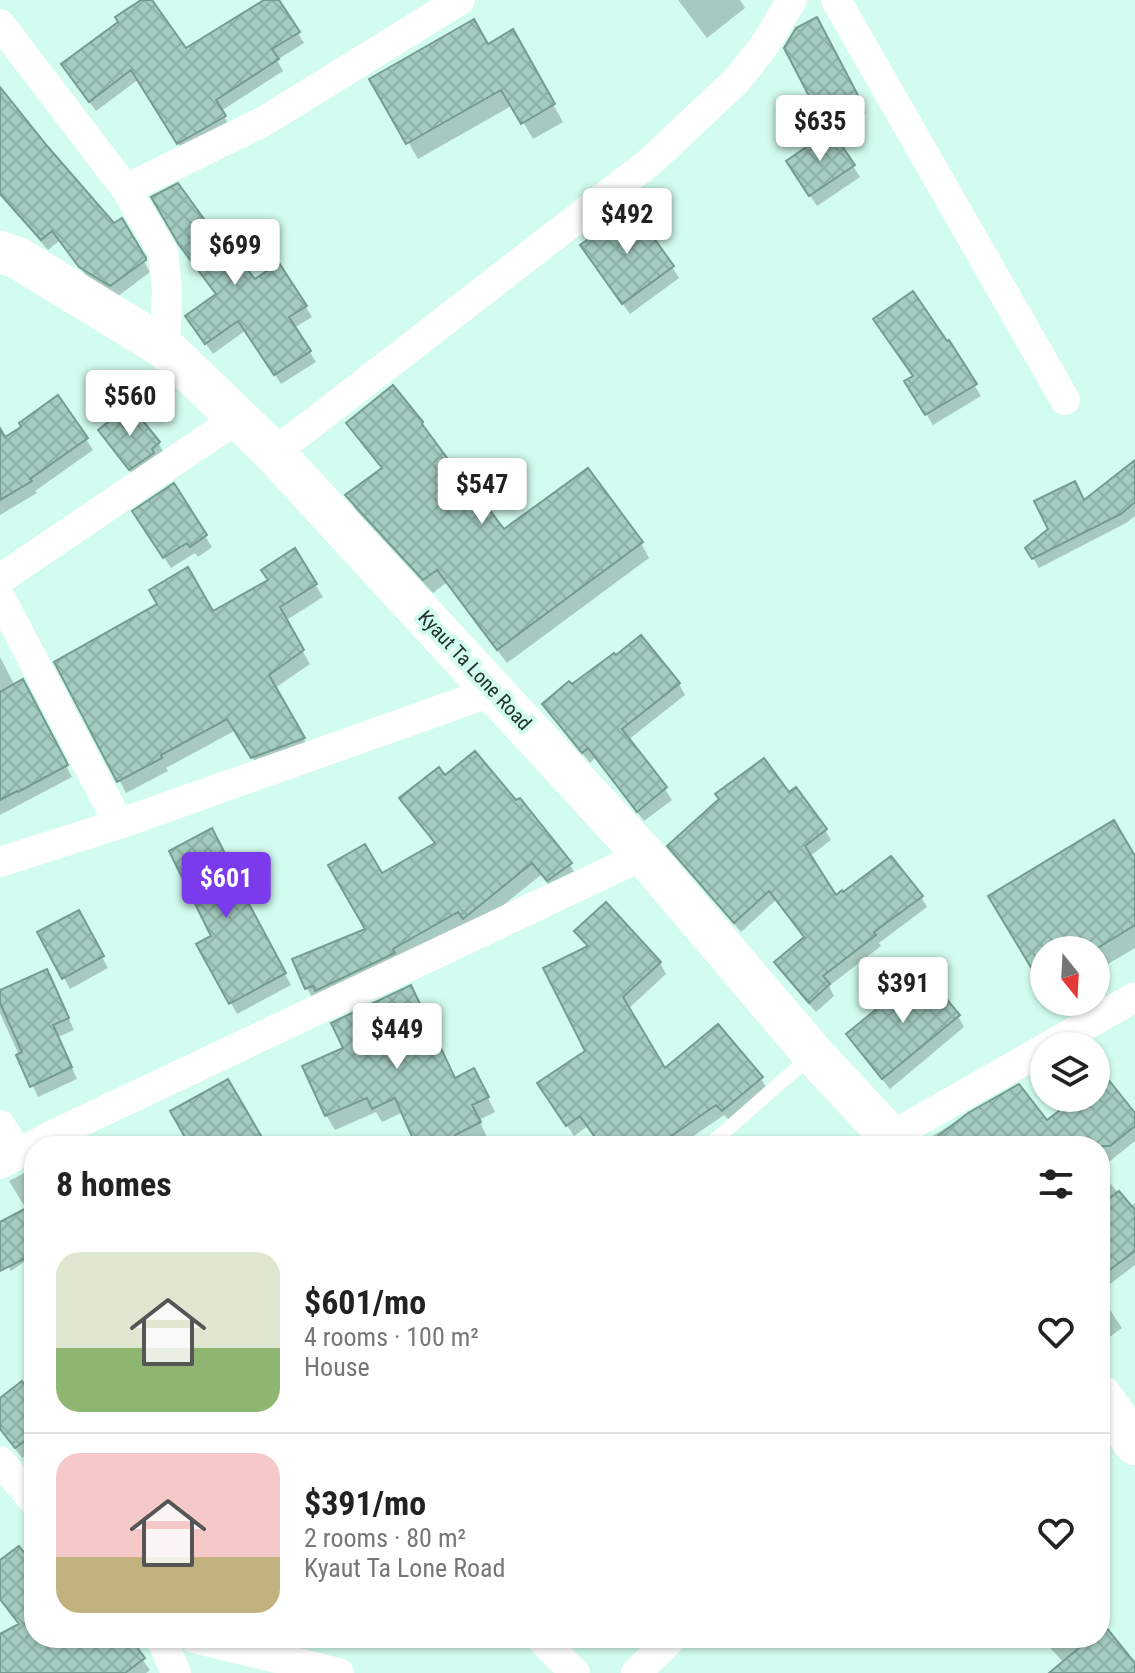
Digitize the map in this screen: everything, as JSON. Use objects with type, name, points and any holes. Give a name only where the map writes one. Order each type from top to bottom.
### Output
[{"type":"main road","name":"Kyaut Ta Lone Road","points":[[4,256],[165,348],[274,453],[644,855],[814,1055],[888,1136]]},
{"type":"main road","points":[[1110,1409],[1135,1444]]},
{"type":"street","points":[[126,189],[266,120],[460,0]]},
{"type":"street","points":[[274,453],[651,161],[736,81],[764,46],[792,0]]},
{"type":"street","points":[[836,0],[1065,400]]},
{"type":"street","points":[[0,24],[126,189],[163,252],[167,289],[165,348]]},
{"type":"street","points":[[0,579],[238,418]]},
{"type":"street","points":[[0,597],[119,824]]},
{"type":"street","points":[[0,862],[119,824],[494,691]]},
{"type":"street","points":[[64,1136],[644,855]]},
{"type":"street","points":[[1073,1032],[1135,997]]},
{"type":"street","points":[[904,1136],[1030,1057]]},
{"type":"street","points":[[0,1125],[10,1159]]},
{"type":"street","points":[[0,1461],[24,1489]]},
{"type":"street","points":[[165,1648],[176,1673]]},
{"type":"street","points":[[235,1648],[339,1673]]},
{"type":"street","points":[[550,1648],[575,1673]]},
{"type":"street","points":[[636,1673],[662,1648]]},
{"type":"lane","points":[[720,1136],[814,1055]]},
{"type":"building","points":[[141,0],[152,0],[186,48],[264,0],[279,0],[300,32],[272,49],[279,59],[216,100],[226,116],[177,144],[131,70],[89,102],[61,64],[118,22],[115,17]]},
{"type":"building","points":[[817,17],[861,101],[822,121],[784,48],[796,28]]},
{"type":"building","points":[[474,19],[488,44],[513,29],[555,104],[521,124],[501,90],[406,144],[369,79]]},
{"type":"building","points":[[0,87],[114,223],[122,218],[146,258],[110,286],[79,267],[52,231],[41,240],[0,194]]},
{"type":"building","points":[[831,130],[855,165],[809,196],[786,161]]},
{"type":"building","points":[[178,183],[212,230],[215,228],[255,279],[279,263],[307,306],[289,317],[311,351],[274,375],[238,321],[205,344],[185,316],[216,294],[179,245],[151,197]]},
{"type":"building","points":[[632,208],[674,266],[622,304],[580,245]]},
{"type":"building","points":[[913,291],[977,384],[925,415],[904,381],[913,376],[873,319]]},
{"type":"building","points":[[393,385],[504,529],[588,468],[643,542],[497,650],[437,570],[423,580],[345,495],[382,468],[346,423]]},
{"type":"building","points":[[58,395],[88,438],[30,479],[32,481],[0,500],[0,428],[5,437]]},
{"type":"building","points":[[130,405],[160,442],[152,449],[154,453],[129,470],[98,430]]},
{"type":"building","points":[[1135,460],[1135,502],[1121,514],[1032,559],[1025,548],[1048,529],[1034,501],[1075,481],[1084,500]]},
{"type":"building","points":[[174,483],[207,535],[190,547],[187,543],[163,558],[132,511]]},
{"type":"building","points":[[295,548],[317,584],[280,607],[304,650],[269,675],[305,738],[251,758],[227,719],[117,782],[54,662],[157,604],[149,590],[188,567],[213,611],[268,580],[261,570]]},
{"type":"building","points":[[641,635],[680,683],[622,729],[667,787],[637,812],[588,748],[582,753],[542,704],[569,681],[572,684]]},
{"type":"building","points":[[23,679],[68,765],[0,800],[0,692]]},
{"type":"building","points":[[475,751],[516,800],[520,798],[572,863],[547,881],[532,863],[463,919],[458,912],[393,949],[395,953],[315,991],[313,986],[305,989],[292,959],[365,929],[328,865],[365,844],[382,873],[435,843],[399,798],[439,767],[445,775]]},
{"type":"building","points":[[764,758],[789,792],[796,787],[827,829],[805,846],[836,895],[891,856],[923,896],[874,932],[876,935],[823,976],[830,984],[809,1003],[774,962],[804,937],[769,891],[734,923],[667,846],[719,799],[715,794]]},
{"type":"building","points":[[1114,820],[1135,856],[1135,925],[1110,940],[1110,936],[1030,936],[1030,966],[988,896]]},
{"type":"building","points":[[212,828],[286,973],[229,1004],[196,944],[211,936],[169,851]]},
{"type":"building","points":[[606,902],[661,962],[623,997],[665,1068],[718,1024],[763,1077],[722,1111],[716,1105],[671,1136],[594,1136],[580,1116],[566,1126],[537,1083],[585,1051],[543,968],[588,946],[574,931]]},
{"type":"building","points":[[79,910],[104,956],[62,979],[37,932]]},
{"type":"building","points":[[47,969],[69,1018],[53,1025],[72,1067],[30,1087],[16,1055],[22,1052],[0,1003],[0,990]]},
{"type":"building","points":[[923,971],[960,1015],[882,1079],[846,1034]]},
{"type":"building","points":[[411,985],[455,1078],[474,1068],[489,1097],[472,1105],[481,1122],[455,1136],[412,1136],[395,1098],[372,1109],[367,1098],[325,1116],[302,1066],[343,1048],[331,1023]]},
{"type":"building","points":[[228,1079],[261,1136],[184,1136],[170,1111]]},
{"type":"building","points":[[1110,1082],[1135,1113],[1135,1126],[1110,1146],[1110,1136],[938,1136],[968,1113],[1019,1084],[1030,1098],[1030,1112],[1041,1112],[1047,1120],[1058,1112],[1110,1112]]},
{"type":"building","points":[[1119,1191],[1135,1210],[1135,1251],[1110,1270],[1110,1198]]},
{"type":"building","points":[[24,1209],[24,1259],[0,1271],[0,1222]]},
{"type":"building","points":[[22,1381],[24,1384],[24,1441],[15,1448],[0,1429],[0,1398]]},
{"type":"building","points":[[19,1546],[24,1552],[24,1648],[138,1648],[145,1658],[125,1673],[0,1673],[0,1634],[19,1624],[0,1599],[0,1560]]},
{"type":"building","points":[[1110,1632],[1135,1663],[1135,1673],[1049,1673],[1079,1648],[1110,1648]]}]
